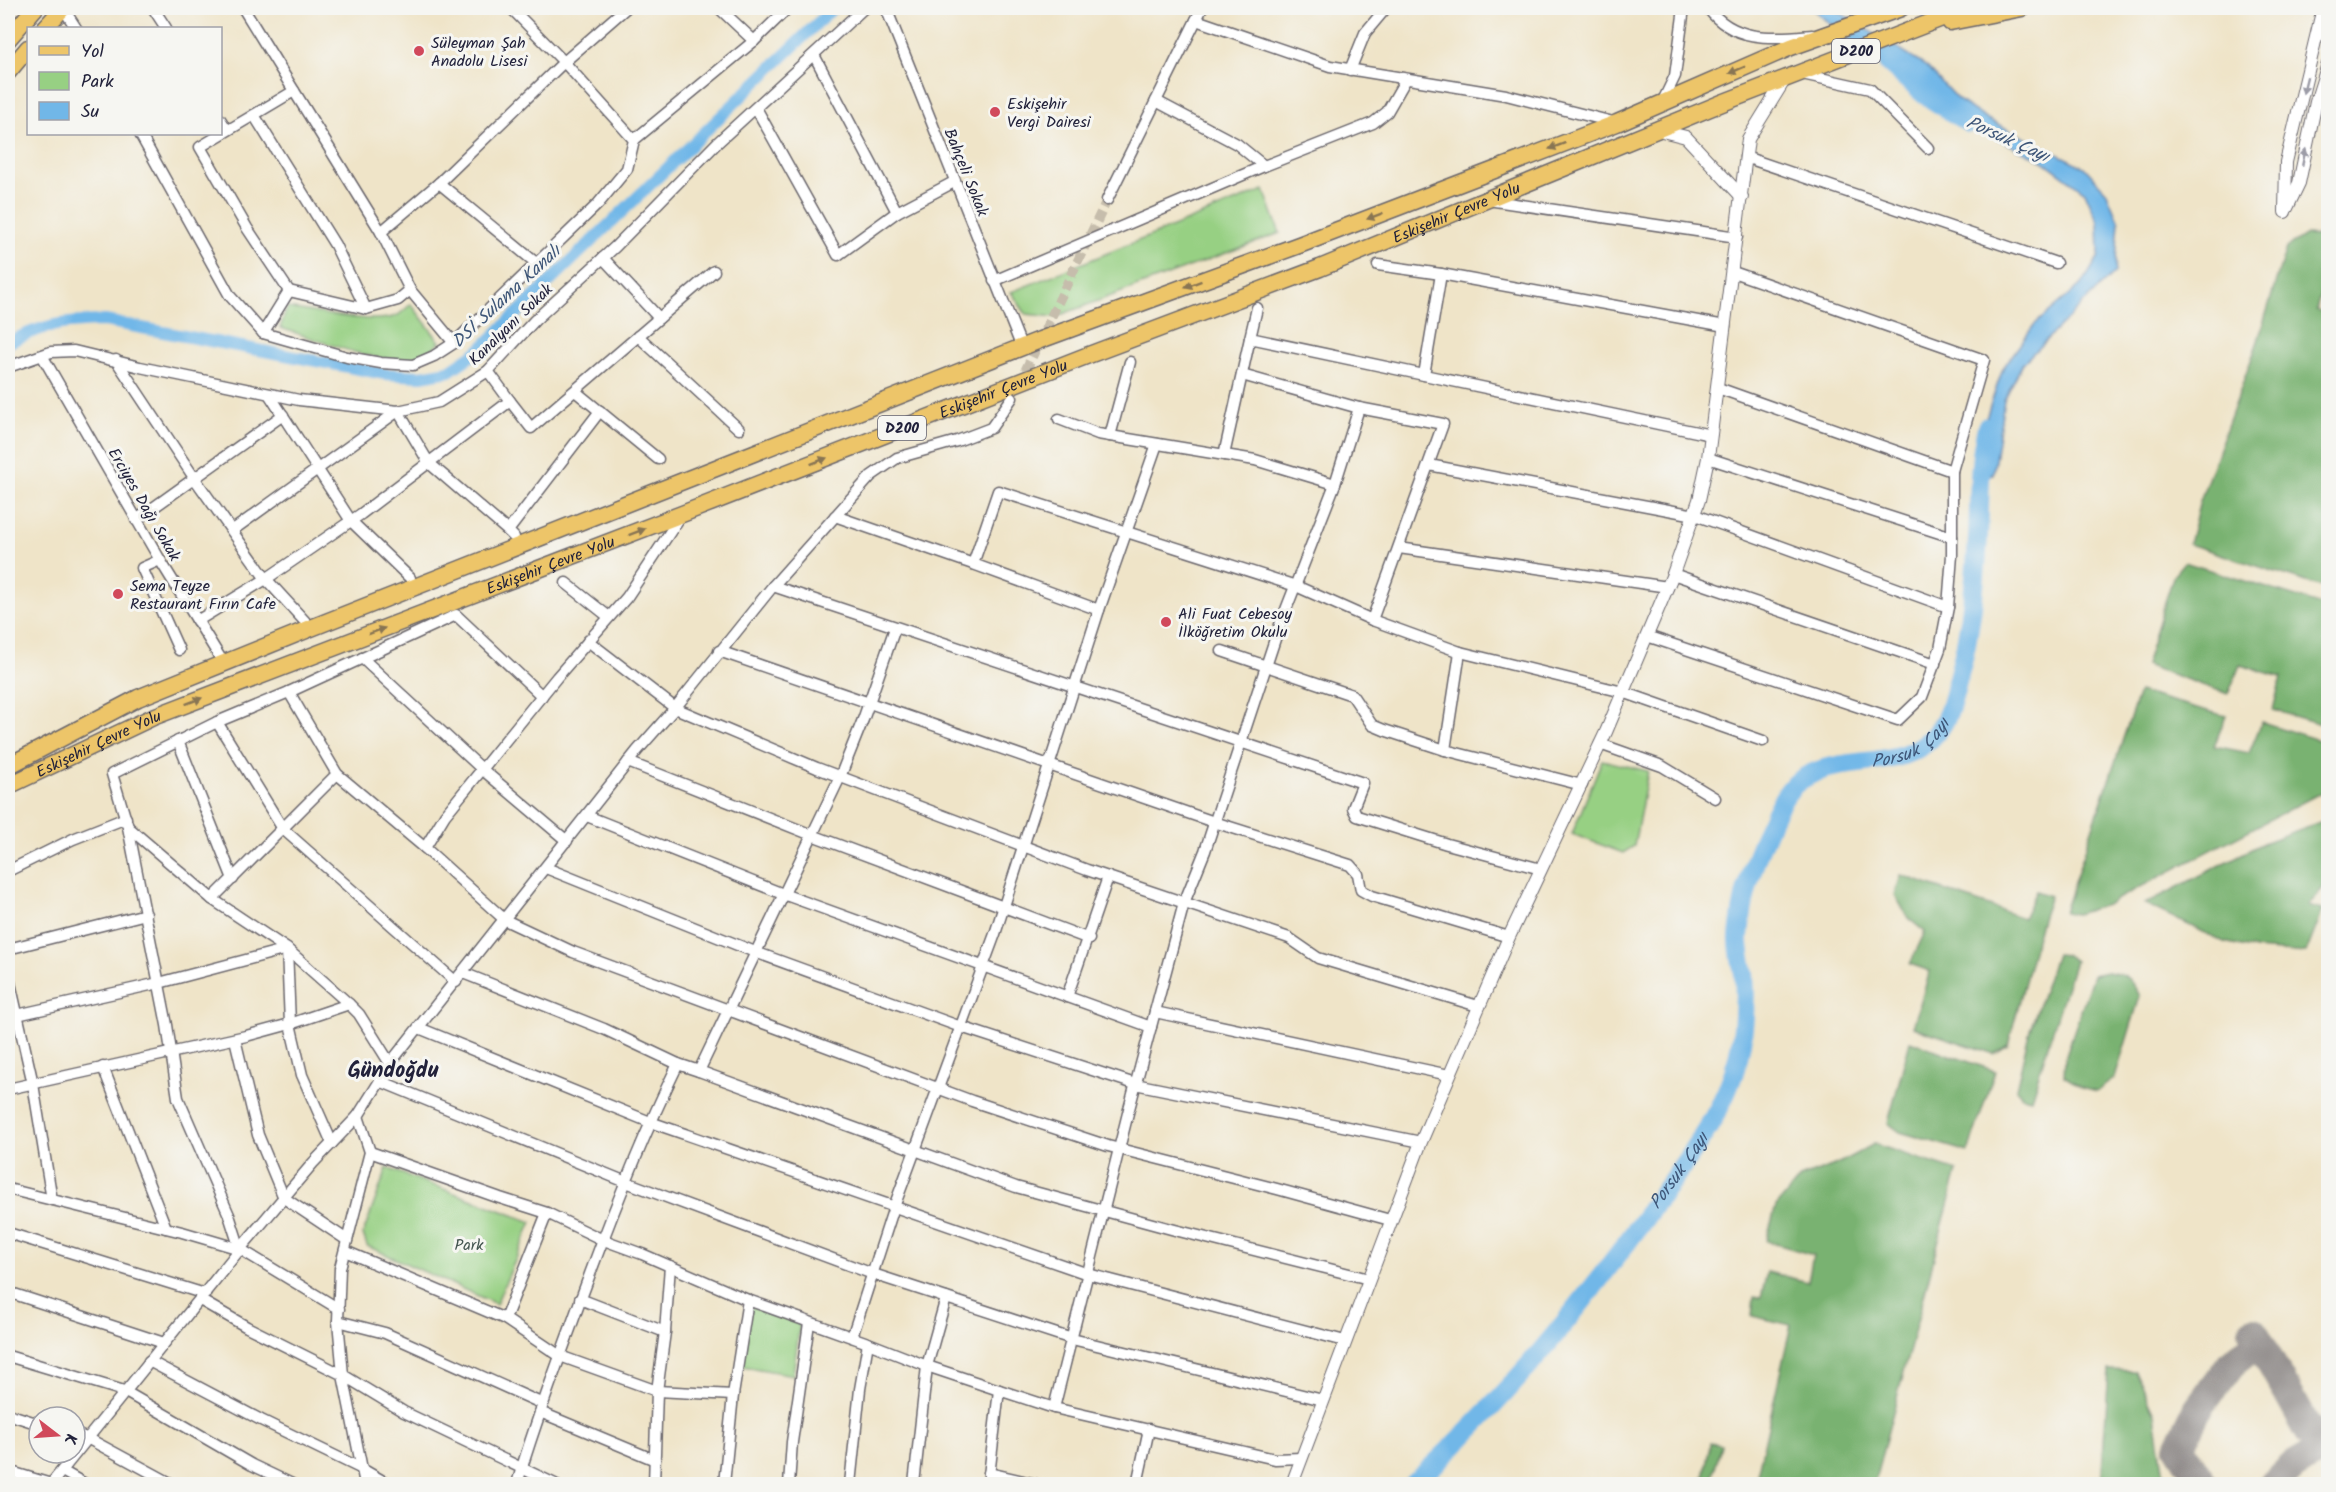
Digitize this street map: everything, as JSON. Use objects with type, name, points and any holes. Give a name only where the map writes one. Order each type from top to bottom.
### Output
[{"type":"main road","points":[[8,39],[35,8]]},
{"type":"main road","points":[[46,27],[63,8]]},
{"type":"main road","name":"Eskişehir Çevre Yolu","points":[[8,786],[153,717],[1086,356],[1320,268],[1792,76],[1968,8]]},
{"type":"main road","points":[[1914,29],[2022,8]]},
{"type":"main road","name":"Eskişehir Çevre Yolu","points":[[8,766],[138,698],[311,628],[1022,348],[1617,123],[1791,47],[1894,10]]},
{"type":"main road","points":[[8,72],[27,49]]},
{"type":"street","points":[[63,8],[75,27]]},
{"type":"street","points":[[153,8],[164,27]]},
{"type":"street","points":[[243,8],[381,232],[410,290],[454,343]]},
{"type":"street","points":[[511,8],[564,62],[633,140]]},
{"type":"street","points":[[381,232],[439,183],[564,62],[626,8]]},
{"type":"street","points":[[719,8],[754,41]]},
{"type":"street","points":[[141,135],[230,296],[263,333],[346,357],[381,363],[413,365],[434,356],[454,343],[598,204],[627,169],[633,140],[754,41],[788,8]]},
{"type":"street","name":"Kanalyanı Sokak","points":[[8,367],[43,357],[51,352],[74,351],[299,400],[398,411],[439,402],[488,371],[535,320],[603,258],[717,143],[864,8]]},
{"type":"street","name":"Bahçeli Sokak","points":[[886,8],[1022,348]]},
{"type":"street","points":[[1107,200],[1202,8]]},
{"type":"street","points":[[1350,70],[1365,33],[1386,8]]},
{"type":"street","points":[[1662,103],[1674,76],[1684,8]]},
{"type":"street","points":[[1708,8],[1723,22],[1756,37],[1827,33]]},
{"type":"street","points":[[2323,8],[2286,162],[2285,212],[2299,183],[2316,102],[2328,64]]},
{"type":"street","points":[[1196,20],[1330,66],[1506,95],[1617,123]]},
{"type":"street","points":[[814,55],[897,212]]},
{"type":"street","points":[[1292,1485],[1421,1142],[1509,938],[1582,785],[1623,692],[1668,587],[1695,515],[1708,458],[1718,388],[1748,139],[1792,76],[1870,89],[1928,148]]},
{"type":"street","points":[[994,281],[1264,166],[1374,123],[1387,112],[1406,79]]},
{"type":"street","points":[[222,133],[294,91]]},
{"type":"street","points":[[1156,101],[1237,144],[1264,166]]},
{"type":"street","points":[[756,108],[838,255],[897,212],[954,182]]},
{"type":"street","points":[[254,115],[335,245],[366,309]]},
{"type":"street","points":[[222,122],[227,130]]},
{"type":"street","points":[[1658,130],[1686,137],[1742,197]]},
{"type":"street","points":[[219,135],[200,147],[247,228],[289,291],[366,309],[398,300],[410,290]]},
{"type":"street","points":[[1745,157],[2056,263]]},
{"type":"street","points":[[439,183],[536,263]]},
{"type":"street","points":[[1487,200],[1737,237]]},
{"type":"street","points":[[603,258],[659,318]]},
{"type":"street","points":[[1378,265],[1441,274],[1725,326]]},
{"type":"street","points":[[488,371],[531,428],[714,271]]},
{"type":"street","points":[[1647,636],[1898,720],[1922,698],[1940,649],[1948,607],[1952,537],[1952,471],[1983,360],[1732,272]]},
{"type":"street","points":[[1424,375],[1441,274]]},
{"type":"street","points":[[263,333],[289,291]]},
{"type":"street","points":[[1224,454],[1257,308]]},
{"type":"street","points":[[638,336],[739,429]]},
{"type":"street","points":[[1250,338],[1711,435]]},
{"type":"street","name":"Erciyes Dağı Sokak","points":[[43,357],[136,520],[224,664]]},
{"type":"street","points":[[116,360],[195,479],[266,579],[311,628]]},
{"type":"street","points":[[1110,436],[1130,362]]},
{"type":"street","points":[[1242,375],[1359,408],[1443,424],[1372,620]]},
{"type":"street","points":[[1718,388],[1952,471]]},
{"type":"street","points":[[575,391],[658,459]]},
{"type":"street","points":[[269,394],[351,521],[410,578]]},
{"type":"street","points":[[8,1471],[51,1485],[240,1249],[358,1116],[391,1065],[419,1028],[628,762],[675,708],[773,586],[871,476],[897,458],[957,441],[991,428],[1012,398]]},
{"type":"street","points":[[197,621],[266,579],[351,521],[510,401]]},
{"type":"street","points":[[1054,1408],[1184,903],[1214,822],[1266,665],[1335,484],[1359,408]]},
{"type":"street","points":[[233,530],[398,411],[429,463],[511,534],[600,411]]},
{"type":"street","points":[[136,520],[283,415]]},
{"type":"street","points":[[1059,419],[1098,434],[1255,459],[1335,484]]},
{"type":"street","points":[[852,1337],[894,1208],[1004,906],[1099,610],[1157,444]]},
{"type":"street","points":[[1708,458],[1952,537]]},
{"type":"street","points":[[1429,465],[1695,515],[1948,607]]},
{"type":"street","points":[[973,564],[998,491],[1296,586],[1372,620],[1461,652],[1623,692],[1763,741]]},
{"type":"street","points":[[425,848],[445,815],[542,696],[627,597],[682,514]]},
{"type":"street","points":[[835,516],[1099,610]]},
{"type":"street","points":[[1398,548],[1668,587]]},
{"type":"street","points":[[160,560],[142,568],[179,650]]},
{"type":"street","points":[[1673,574],[1935,664]]},
{"type":"street","points":[[566,583],[609,617]]},
{"type":"street","points":[[773,586],[1363,783],[1353,808],[1357,816],[1437,841],[1541,869]]},
{"type":"street","points":[[240,1249],[230,1215],[178,1098],[146,914],[127,823],[112,774],[217,722],[289,692],[456,615],[542,696]]},
{"type":"street","points":[[699,1071],[840,777],[895,628]]},
{"type":"street","points":[[588,641],[675,708],[840,777],[1108,877],[1289,938],[1318,958],[1479,1006]]},
{"type":"street","points":[[719,651],[1214,822],[1350,865],[1358,874],[1360,890],[1372,896],[1509,938]]},
{"type":"street","points":[[1222,651],[1352,695],[1372,725],[1445,750],[1582,785]]},
{"type":"street","points":[[1445,750],[1461,652]]},
{"type":"street","points":[[362,658],[483,770],[567,841]]},
{"type":"street","points":[[289,692],[337,774],[425,848],[505,920],[573,952],[939,1088],[1119,1149],[1390,1220]]},
{"type":"street","points":[[217,722],[283,829],[456,982]]},
{"type":"street","points":[[178,741],[233,879]]},
{"type":"street","points":[[1600,744],[1662,766],[1715,798]]},
{"type":"street","points":[[628,762],[812,835],[1089,939]]},
{"type":"street","points":[[212,899],[337,774]]},
{"type":"street","points":[[586,816],[783,894],[1151,1027]]},
{"type":"street","points":[[8,871],[73,839],[127,823]]},
{"type":"street","points":[[127,823],[212,899],[287,949],[349,1004],[359,1014],[391,1065]]},
{"type":"street","points":[[546,868],[755,952],[961,1027],[1136,1084],[1421,1142]]},
{"type":"street","points":[[1067,997],[1089,939],[1108,877]]},
{"type":"street","points":[[8,949],[146,914]]},
{"type":"street","points":[[12,1016],[159,983],[287,949]]},
{"type":"street","points":[[287,949],[290,1024],[302,1075],[332,1143]]},
{"type":"street","points":[[463,973],[604,1029],[678,1064],[1016,1187],[1369,1279]]},
{"type":"street","points":[[8,974],[12,1016],[33,1084],[52,1200]]},
{"type":"street","points":[[8,1089],[235,1039],[290,1024],[349,1004]]},
{"type":"street","points":[[1155,1012],[1449,1075]]},
{"type":"street","points":[[419,1028],[650,1122],[1088,1274],[1345,1341]]},
{"type":"street","points":[[235,1039],[258,1135],[284,1198],[346,1245],[505,1320],[560,1356],[657,1391],[734,1395]]},
{"type":"street","points":[[517,1485],[541,1408],[601,1239],[650,1122],[678,1064]]},
{"type":"street","points":[[103,1067],[166,1228]]},
{"type":"street","points":[[380,1082],[626,1182],[873,1274],[1072,1339],[1323,1400]]},
{"type":"street","points":[[358,1116],[370,1152],[340,1268],[338,1321],[343,1376],[365,1485]]},
{"type":"street","points":[[370,1152],[547,1213],[601,1239],[748,1300],[999,1390],[1054,1408],[1275,1459],[1301,1458]]},
{"type":"street","points":[[8,1189],[166,1228],[240,1249],[339,1309]]},
{"type":"street","points":[[505,1320],[547,1213]]},
{"type":"street","points":[[8,1233],[203,1297],[247,1327],[343,1376],[404,1412],[555,1485]]},
{"type":"street","points":[[654,1485],[657,1391],[665,1332],[670,1266]]},
{"type":"street","points":[[8,1292],[164,1343]]},
{"type":"street","points":[[914,1485],[927,1366],[946,1298]]},
{"type":"street","points":[[580,1299],[665,1332]]},
{"type":"street","points":[[724,1485],[748,1300]]},
{"type":"street","points":[[338,1321],[385,1333],[655,1460]]},
{"type":"street","points":[[789,1485],[792,1442],[809,1323]]},
{"type":"street","points":[[850,1485],[860,1389],[868,1343]]},
{"type":"street","points":[[8,1356],[124,1391],[252,1465],[292,1485]]},
{"type":"street","points":[[149,1361],[261,1420],[362,1469],[388,1485]]},
{"type":"street","points":[[999,1390],[989,1479],[1036,1485]]},
{"type":"street","points":[[8,1414],[27,1420]]},
{"type":"street","points":[[1137,1485],[1149,1429]]},
{"type":"street","points":[[89,1438],[172,1485]]},
{"type":"street","points":[[62,1471],[85,1485]]},
{"type":"green space","points":[[1264,190],[1280,233],[1055,317],[1026,314],[1011,292]]},
{"type":"green space","points":[[2306,235],[2328,237],[2328,268],[2316,310],[2328,313],[2328,589],[2189,544],[2200,501],[2258,341],[2286,248]]},
{"type":"green space","points":[[411,304],[440,342],[426,354],[413,358],[394,360],[379,358],[280,328],[287,308],[343,317],[373,319],[396,316]]},
{"type":"green space","points":[[2184,562],[2328,607],[2328,726],[2273,710],[2281,677],[2240,665],[2228,694],[2145,665],[2174,574]]},
{"type":"green space","points":[[2139,692],[2226,716],[2214,746],[2249,753],[2262,722],[2328,743],[2328,789],[2106,905],[2076,914],[2064,912]]},
{"type":"green space","points":[[1602,760],[1648,771],[1634,846],[1623,853],[1572,834]]},
{"type":"green space","points":[[2325,820],[2328,821],[2328,882],[2308,906],[2323,910],[2306,953],[2255,949],[2224,942],[2145,904],[2263,843]]},
{"type":"green space","points":[[1901,875],[2023,918],[2036,891],[2050,896],[2008,1045],[1994,1054],[1913,1027],[1930,971],[1910,964],[1925,932],[1908,918],[1895,895]]},
{"type":"green space","points":[[2056,954],[2067,955],[2075,961],[2031,1099],[2023,1097],[2016,1089],[2029,1033]]},
{"type":"green space","points":[[2107,972],[2127,978],[2140,996],[2115,1078],[2097,1091],[2082,1087],[2064,1076],[2065,1058],[2093,975]]},
{"type":"green space","points":[[1910,1041],[1995,1071],[1968,1152],[1900,1132],[1888,1123]]},
{"type":"green space","points":[[1874,1144],[1957,1171],[1874,1484],[1755,1484],[1791,1325],[1752,1316],[1754,1297],[1761,1298],[1767,1272],[1808,1282],[1813,1255],[1766,1241],[1776,1206],[1800,1178],[1837,1164]]},
{"type":"green space","name":"Park","points":[[387,1168],[532,1222],[496,1304],[367,1246],[363,1234]]},
{"type":"green space","points":[[747,1305],[800,1324],[793,1375],[742,1366]]},
{"type":"green space","points":[[2109,1370],[2135,1371],[2155,1414],[2165,1484],[2101,1484]]},
{"type":"green space","points":[[1710,1443],[1721,1445],[1711,1484],[1703,1484]]},
{"type":"water","points":[[1811,8],[1833,8],[1927,67],[1957,99],[1985,118],[2084,167],[2106,191],[2119,222],[2115,272],[2023,363],[2004,400],[1993,474],[1981,476],[1982,430],[2003,368],[2034,325],[2083,283],[2099,256],[2098,222],[2085,192],[2043,161],[1955,118],[1930,92],[1885,70]]},
{"type":"waterway","name":"DSİ Sulama Kanalı","points":[[8,343],[55,325],[105,321],[385,374],[421,376],[449,371],[477,352],[833,8]]},
{"type":"waterway","name":"Porsuk Çayı","points":[[1889,64],[1924,94],[1969,123]]},
{"type":"waterway","name":"Porsuk Çayı","points":[[1413,1484],[1480,1420],[1542,1351],[1628,1241],[1680,1170],[1714,1117],[1732,1078],[1742,1037],[1745,985],[1739,941],[1740,922],[1746,895],[1763,842],[1786,795],[1794,785],[1810,774],[1848,764],[1887,759],[1922,746],[1937,732],[1945,719],[1954,692],[1969,626],[1977,555],[1981,468],[1987,427]]},
{"type":"taxiway","points":[[2253,1331],[2309,1431],[2328,1437]]},
{"type":"taxiway","points":[[2203,1484],[2179,1447],[2197,1410],[2231,1364],[2259,1342]]},
{"type":"taxiway","points":[[2274,1484],[2293,1466],[2328,1446]]},
{"type":"tunnel","points":[[1019,384],[1107,200]]},
{"type":"place","name":"Süleyman Şah Anadolu Lisesi","points":[[419,51]]},
{"type":"place","name":"Eskişehir Vergi Dairesi","points":[[995,112]]},
{"type":"place","name":"Sema Teyze Restaurant Fırın Cafe","points":[[118,594]]},
{"type":"place","name":"Ali Fuat Cebesoy İlköğretim Okulu","points":[[1166,622]]},
{"type":"district","name":"Gündoğdu","points":[[393,1069]]}]
